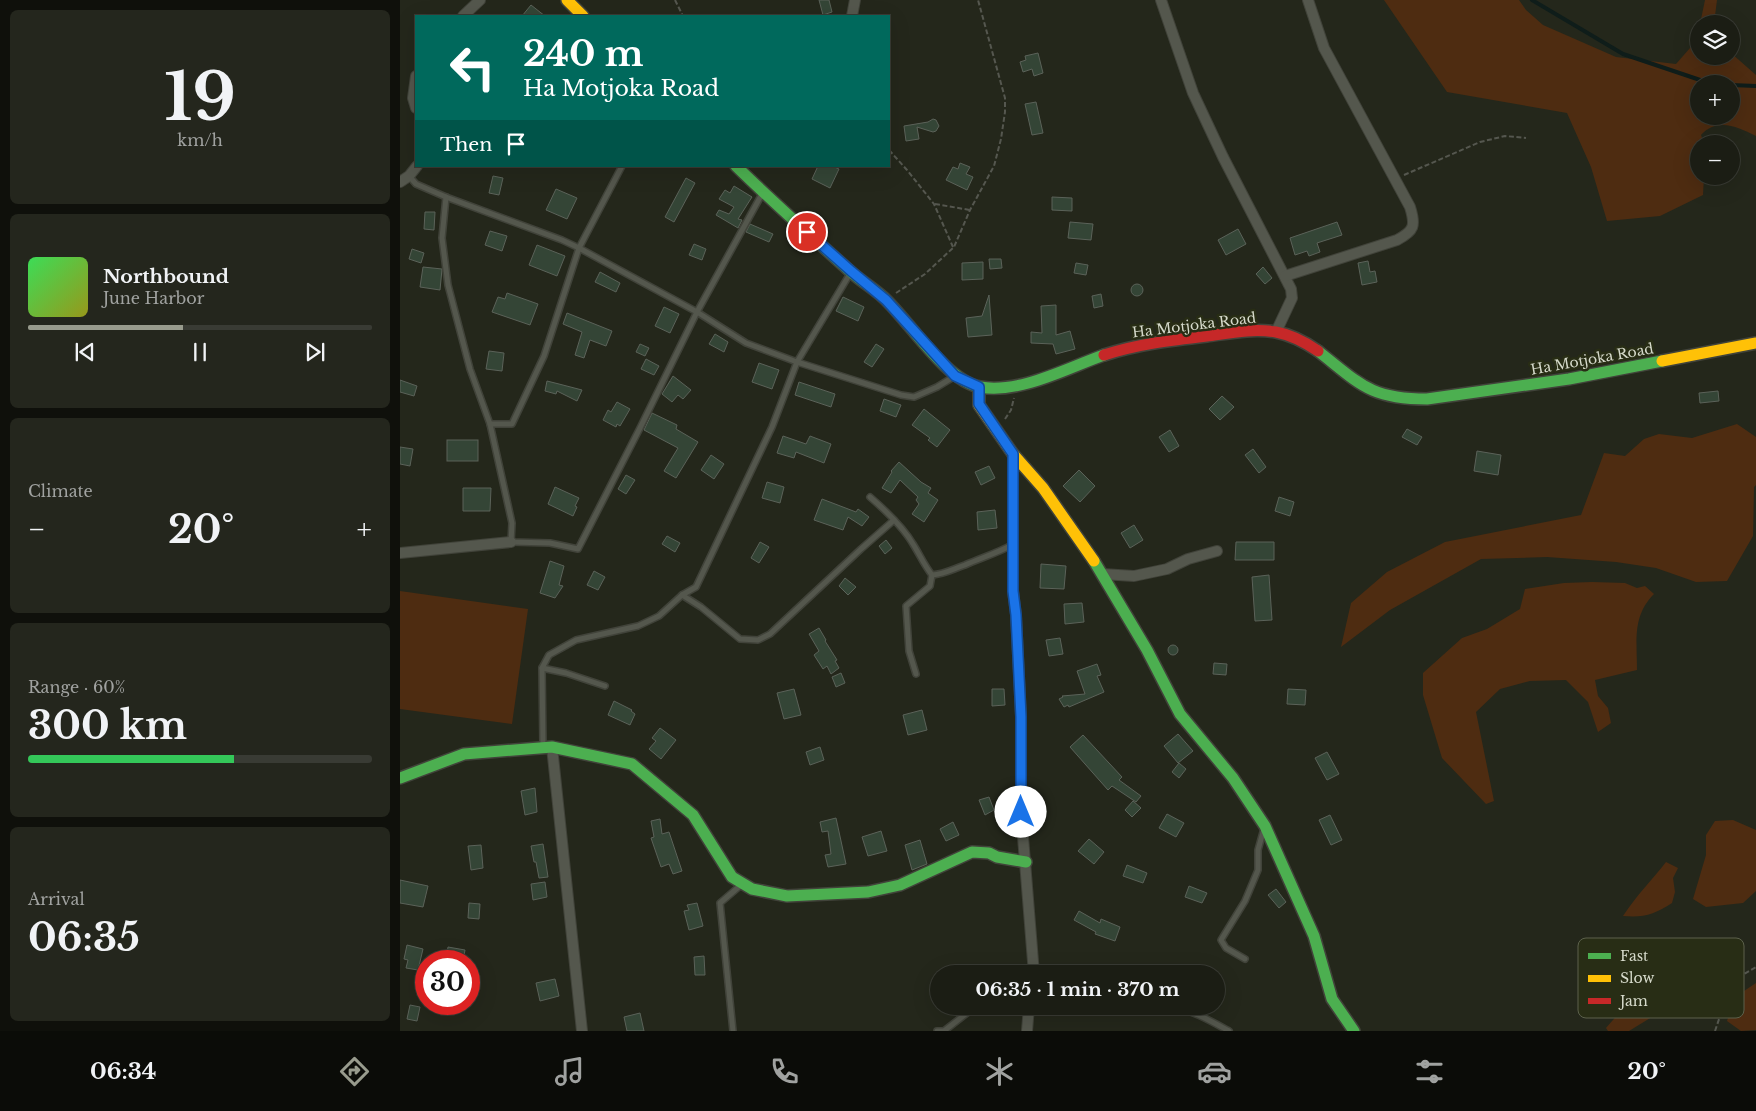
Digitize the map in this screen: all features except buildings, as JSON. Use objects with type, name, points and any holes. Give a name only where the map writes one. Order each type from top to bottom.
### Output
[{"type":"street","points":[[464,15],[480,0]]},
{"type":"street","points":[[566,0],[582,15]]},
{"type":"street","points":[[852,15],[855,0]]},
{"type":"street","points":[[1161,0],[1193,93],[1223,157],[1291,289],[1292,298],[1276,332]]},
{"type":"street","points":[[1285,276],[1397,240],[1407,235],[1413,227],[1414,219],[1410,207],[1324,48],[1308,0]]},
{"type":"street","points":[[415,83],[413,98],[415,105]]},
{"type":"street","points":[[404,179],[416,167]]},
{"type":"street","name":"Ha Motjoka Road","points":[[737,167],[851,271],[886,300],[955,376],[979,387],[1015,385],[1070,368],[1118,350],[1146,344],[1228,333],[1276,332],[1291,335],[1301,340],[1346,375],[1369,389],[1386,396],[1405,399],[1427,399],[1569,379],[1756,343]]},
{"type":"street","points":[[979,387],[979,404],[1013,454],[1044,488],[1090,554],[1147,650],[1180,714],[1233,778],[1265,826],[1314,936],[1332,999],[1354,1031]]},
{"type":"street","points":[[1013,454],[1013,591],[1021,717],[1021,812],[1033,965]]},
{"type":"street","points":[[400,553],[511,542]]},
{"type":"street","points":[[1102,574],[1134,576],[1167,569],[1188,559],[1217,552]]},
{"type":"street","points":[[400,778],[464,754],[548,747],[632,764],[693,815],[732,877],[752,888],[787,896],[868,892],[900,885],[972,852],[988,853],[997,857],[1026,862]]},
{"type":"street","points":[[548,747],[582,1031]]},
{"type":"street","points":[[1027,1031],[1028,1015]]},
{"type":"lane","points":[[490,424],[512,424],[544,356],[579,248],[621,167]]},
{"type":"lane","points":[[404,179],[446,197],[562,240],[697,312],[746,343],[798,362],[914,398],[955,376]]},
{"type":"lane","points":[[446,197],[442,238],[448,285],[470,369],[490,424],[512,523],[511,542],[550,543],[578,549],[697,312],[763,192]]},
{"type":"lane","points":[[548,747],[542,668],[549,654],[576,640],[638,626],[659,616],[682,595],[696,587],[772,427],[798,362],[851,271]]},
{"type":"lane","points":[[870,497],[894,520],[913,543],[922,562],[932,575],[930,586],[906,606],[909,651],[916,674]]},
{"type":"lane","points":[[682,595],[701,607],[740,639],[758,640],[770,634],[894,520]]},
{"type":"lane","points":[[932,575],[944,574],[994,554],[1013,544]]},
{"type":"lane","points":[[542,668],[566,673],[605,686]]},
{"type":"lane","points":[[1245,959],[1226,948],[1221,940],[1245,900],[1258,870],[1258,850],[1265,826]]},
{"type":"lane","points":[[733,1031],[720,902],[743,884]]},
{"type":"lane","points":[[937,1031],[944,1031],[964,1015]]},
{"type":"lane","points":[[1196,1015],[1230,1031]]},
{"type":"path","points":[[675,0],[682,15]]},
{"type":"path","points":[[886,300],[925,274],[954,248],[970,210],[994,166],[1001,139],[1005,98],[978,0]]},
{"type":"path","points":[[1395,179],[1480,142],[1505,136],[1526,138]]},
{"type":"path","points":[[890,151],[934,204],[954,248]]},
{"type":"path","points":[[934,204],[970,210]]},
{"type":"path","points":[[996,431],[1011,410],[1015,385]]},
{"type":"path","points":[[1744,974],[1756,967]]},
{"type":"path","points":[[1715,1031],[1719,1018]]},
{"type":"shaded area","points":[[1384,0],[1519,0],[1526,10],[1543,25],[1616,57],[1676,64],[1690,48],[1690,65],[1740,65],[1740,61],[1756,75],[1756,136],[1728,125],[1740,125],[1740,75],[1690,75],[1690,125],[1721,125],[1714,126],[1701,135],[1690,135],[1690,185],[1704,185],[1703,195],[1660,216],[1607,221],[1591,167],[1567,113],[1447,92]]},
{"type":"shaded area","points":[[1705,0],[1717,0],[1715,15],[1702,15]]},
{"type":"shaded area","points":[[1737,424],[1756,437],[1753,536],[1727,581],[1696,582],[1656,568],[1616,562],[1547,557],[1481,559],[1390,610],[1341,647],[1351,603],[1387,572],[1445,542],[1581,515],[1604,453],[1625,456],[1644,439],[1659,434],[1692,438]]},
{"type":"shaded area","points":[[1564,583],[1625,583],[1637,588],[1645,586],[1654,594],[1647,602],[1639,620],[1637,629],[1637,670],[1595,680],[1598,696],[1608,708],[1611,723],[1598,732],[1588,702],[1566,680],[1530,681],[1500,689],[1476,712],[1494,801],[1486,804],[1442,758],[1423,695],[1423,673],[1462,638],[1487,629],[1520,609],[1525,589]]},
{"type":"shaded area","points":[[400,591],[528,609],[512,724],[400,709]]},
{"type":"shaded area","points":[[1733,820],[1756,830],[1756,891],[1743,903],[1706,907],[1693,899],[1706,855],[1706,835],[1715,821]]},
{"type":"shaded area","points":[[1666,862],[1678,868],[1673,878],[1675,892],[1672,903],[1649,914],[1623,916],[1639,895]]},
{"type":"shaded area","points":[[1756,983],[1756,1030],[1741,1031],[1727,1021],[1728,1018],[1744,1018],[1744,991]]},
{"type":"shaded area","points":[[1615,1018],[1650,1018],[1629,1031],[1608,1031],[1606,1028]]},
{"type":"waterway","points":[[1532,0],[1623,54],[1690,77]]},
{"type":"waterway","points":[[1740,85],[1756,86]]},
{"type":"traffic: fast","points":[[737,167],[851,272],[884,298],[942,363],[967,382],[980,387],[1011,387],[1043,378],[1104,355]]},
{"type":"traffic: fast","points":[[1318,351],[1356,381],[1379,393],[1427,399],[1569,379],[1662,361]]},
{"type":"traffic: fast","points":[[1094,561],[1147,650],[1180,714],[1233,778],[1265,826],[1314,936],[1332,999],[1354,1031]]},
{"type":"traffic: fast","points":[[400,778],[464,754],[552,747],[632,764],[693,815],[732,877],[752,889],[787,896],[868,892],[900,885],[972,852],[989,853],[997,857],[1026,862]]},
{"type":"traffic: slow","points":[[567,0],[582,15]]},
{"type":"traffic: slow","points":[[1662,361],[1756,343]]},
{"type":"traffic: slow","points":[[979,387],[979,405],[1013,454],[1043,488],[1094,561]]},
{"type":"traffic: jam","points":[[1104,355],[1155,343],[1250,331],[1276,332],[1287,335],[1318,351]]},
{"type":"route","points":[[807,232],[886,300],[955,376],[979,387],[979,404],[1013,454],[1013,591],[1021,717],[1021,812]]}]
